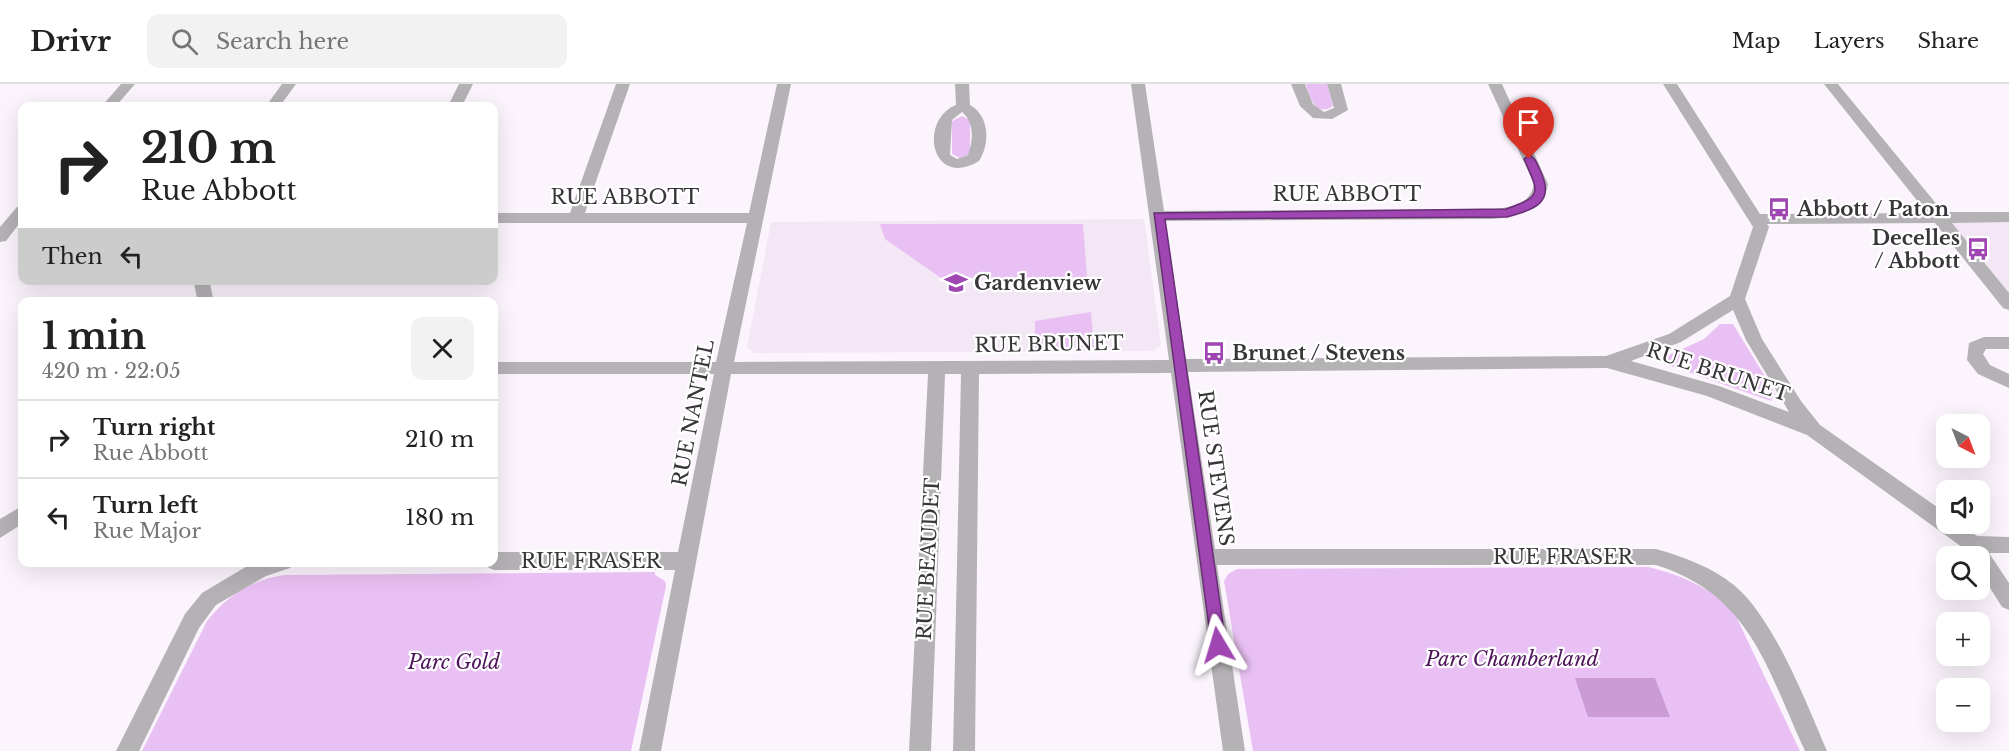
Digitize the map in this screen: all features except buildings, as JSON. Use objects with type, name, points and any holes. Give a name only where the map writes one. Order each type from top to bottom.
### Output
[{"type":"street","points":[[112,102],[128,84]]},
{"type":"street","points":[[276,102],[289,84]]},
{"type":"street","points":[[457,102],[466,84]]},
{"type":"street","points":[[576,218],[623,84]]},
{"type":"street","name":"RUE NANTEL","points":[[650,751],[724,366],[784,84]]},
{"type":"street","points":[[962,84],[963,106]]},
{"type":"street","name":"RUE STEVENS","points":[[1138,84],[1159,216],[1234,751]]},
{"type":"street","points":[[1298,84],[1303,104],[1308,110],[1326,115],[1341,110],[1334,84]]},
{"type":"street","name":"RUE ABBOTT","points":[[1159,216],[1493,214],[1520,210],[1534,203],[1541,195],[1541,184],[1495,84]]},
{"type":"street","points":[[1670,84],[1758,219],[1761,235],[1737,298],[1754,340],[1795,406],[1814,430],[1890,482],[1973,544],[2009,601]]},
{"type":"street","points":[[1831,84],[2009,304]]},
{"type":"street","points":[[1758,219],[2009,217]]},
{"type":"street","name":"RUE ABBOTT","points":[[498,218],[756,218]]},
{"type":"street","points":[[0,237],[11,225]]},
{"type":"street","name":"RUE BRUNET","points":[[1606,362],[1643,353],[1669,342],[1697,328],[1737,298]]},
{"type":"street","points":[[2009,343],[1984,343],[1975,347],[1972,355],[1976,363],[1986,371],[2009,381]]},
{"type":"street","name":"RUE BRUNET","points":[[498,368],[724,366],[970,368],[1179,364],[1606,362],[1668,376],[1741,400],[1814,430]]},
{"type":"street","name":"RUE BEAUDET","points":[[920,751],[937,368]]},
{"type":"street","name":"RUE BEAUDET","points":[[964,751],[970,368]]},
{"type":"street","points":[[0,531],[18,517]]},
{"type":"street","points":[[1973,544],[2009,545]]},
{"type":"street","name":"RUE FRASER","points":[[1206,557],[1656,557],[1683,565],[1731,594],[1750,616],[1816,751]]},
{"type":"street","name":"RUE FRASER","points":[[498,561],[688,561]]},
{"type":"street","points":[[127,751],[192,621],[209,599],[267,567]]},
{"type":"shaded area","points":[[1939,217],[2009,217],[2009,304]]},
{"type":"shaded area","name":"Gardenview","points":[[1144,219],[1161,345],[1153,351],[754,353],[747,347],[771,222]]},
{"type":"shaded area","points":[[1575,678],[1655,678],[1670,717],[1588,717]]},
{"type":"green space","points":[[1306,84],[1327,84],[1333,106],[1327,109],[1318,108]]},
{"type":"green space","points":[[962,116],[970,120],[970,154],[960,158],[952,154],[952,121]]},
{"type":"green space","points":[[880,224],[1083,224],[1087,277],[941,278],[885,239]]},
{"type":"green space","points":[[1091,312],[1094,347],[1035,348],[1035,321]]},
{"type":"green space","points":[[1720,324],[1733,324],[1775,393],[1771,401],[1665,364],[1667,356],[1704,339]]},
{"type":"green space","name":"Parc Chamberland","points":[[1648,567],[1694,583],[1725,603],[1734,612],[1800,751],[1253,751],[1224,581],[1228,574],[1237,569]]},
{"type":"green space","name":"Parc Gold","points":[[655,572],[655,575],[665,581],[666,586],[631,751],[142,751],[207,621],[232,596],[272,577],[284,575]]},
{"type":"place","name":"Abbott / Paton","points":[[1779,209]]},
{"type":"place","name":"Decelles / Abbott","points":[[1978,249]]},
{"type":"place","name":"Gardenview","points":[[956,283]]},
{"type":"place","name":"Brunet / Stevens","points":[[1214,353]]},
{"type":"route","points":[[1218,645],[1159,216],[1507,213],[1534,203],[1541,195],[1541,184],[1529,159]]}]
